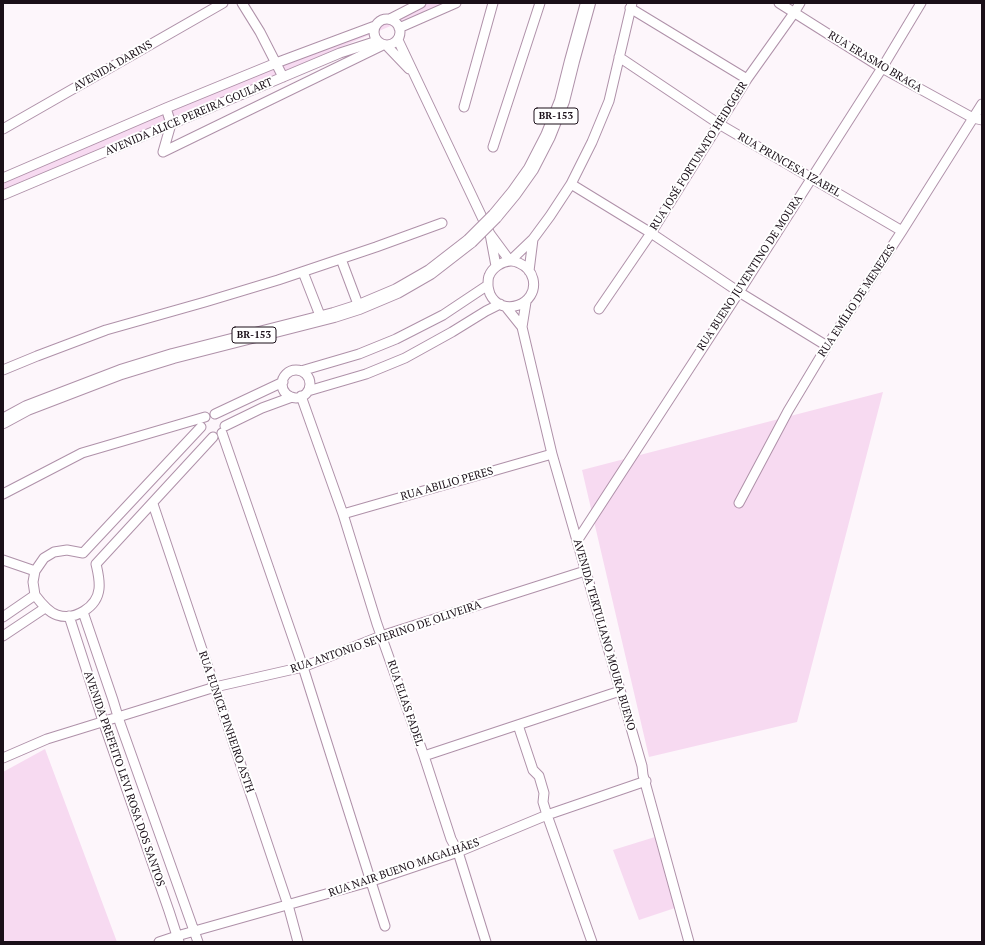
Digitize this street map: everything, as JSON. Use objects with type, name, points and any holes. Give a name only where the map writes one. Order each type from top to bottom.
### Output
[{"type":"highway","name":"BR-153","points":[[3,421],[27,408],[120,372],[173,356],[334,315],[359,307],[397,291],[430,272],[470,241],[495,216],[531,169],[548,136],[562,101],[588,3]]},
{"type":"street","name":"AVENIDA DARINS","points":[[3,129],[223,3]]},
{"type":"street","points":[[242,3],[260,32],[283,77]]},
{"type":"street","points":[[390,19],[421,3]]},
{"type":"street","points":[[399,28],[456,3]]},
{"type":"street","points":[[464,107],[493,3]]},
{"type":"street","points":[[493,147],[540,3]]},
{"type":"street","name":"RUA ERASMO BRAGA","points":[[779,3],[882,68],[978,119]]},
{"type":"street","name":"RUA JOSÉ FORTUNATO HEIDGGER","points":[[599,309],[651,233],[747,79],[800,3]]},
{"type":"street","name":"RUA BUENO JUVENTINO DE MOURA","points":[[577,541],[739,292],[882,68],[921,3]]},
{"type":"street","points":[[510,261],[533,239],[550,216],[571,184],[592,142],[608,101],[631,6],[747,79]]},
{"type":"street","points":[[415,76],[374,36],[375,26],[379,22],[384,19],[390,19],[395,21],[399,28],[400,31],[398,40],[490,234],[510,261]]},
{"type":"street","name":"AVENIDA ALICE PEREIRA GOULART","points":[[3,178],[166,108],[276,63],[375,26]]},
{"type":"street","points":[[166,108],[171,124],[163,152],[383,44],[392,44],[398,40]]},
{"type":"street","name":"AVENIDA ALICE PEREIRA GOULART","points":[[3,195],[340,53],[383,44]]},
{"type":"street","name":"RUA PRINCESA IZABEL","points":[[619,57],[719,124],[902,231]]},
{"type":"street","name":"RUA EMÍLIO DE MENEZES","points":[[739,503],[788,411],[827,346],[902,231],[978,119],[982,104]]},
{"type":"street","points":[[571,184],[651,233],[739,292],[827,346]]},
{"type":"street","points":[[3,370],[106,330],[278,280],[442,223]]},
{"type":"street","points":[[490,234],[496,266]]},
{"type":"street","points":[[529,271],[533,239]]},
{"type":"street","points":[[341,259],[359,307]]},
{"type":"street","points":[[510,261],[524,266],[531,273],[534,283],[532,294],[526,302],[517,306],[503,305],[497,302],[490,295],[488,285],[490,275],[496,266],[510,261]]},
{"type":"street","points":[[303,272],[320,318]]},
{"type":"street","points":[[301,371],[359,354],[396,339],[443,315],[488,285]]},
{"type":"street","name":"AVENIDA TERTULIANO MOURA BUENO","points":[[526,302],[522,327],[552,454],[646,781],[689,942]]},
{"type":"street","points":[[201,427],[208,436],[219,436],[223,430],[262,408],[366,374],[405,358],[486,311],[503,305]]},
{"type":"street","name":"AVENIDA TERTULIANO MOURA BUENO","points":[[503,305],[522,327]]},
{"type":"street","points":[[295,370],[301,371],[310,379],[310,385],[300,395],[287,394],[283,382],[285,376],[289,372],[295,370]]},
{"type":"street","points":[[3,494],[82,453],[205,417],[210,414],[215,414],[283,382]]},
{"type":"street","name":"RUA ELIAS FADEL","points":[[300,395],[343,514],[382,636],[451,839],[458,852],[486,942]]},
{"type":"street","points":[[215,414],[220,416],[224,421],[223,430],[303,667],[385,926]]},
{"type":"street","points":[[83,553],[201,427],[205,417]]},
{"type":"street","points":[[96,564],[153,504],[213,437]]},
{"type":"street","name":"RUA ABILIO PERES","points":[[343,514],[552,454]]},
{"type":"street","name":"RUA EUNICE PINHEIRO ASTH","points":[[153,504],[288,905],[298,942]]},
{"type":"street","points":[[67,550],[83,553],[96,564],[100,578],[99,590],[95,602],[85,611],[72,617],[58,616],[45,608],[35,595],[33,582],[35,571],[44,558],[54,552],[67,550]]},
{"type":"street","points":[[3,560],[35,571]]},
{"type":"street","name":"RUA ANTONIO SEVERINO DE OLIVEIRA","points":[[3,758],[48,740],[104,721],[215,687],[303,667],[382,636],[585,571]]},
{"type":"street","points":[[3,617],[35,595]]},
{"type":"street","points":[[3,636],[45,608]]},
{"type":"street","name":"AVENIDA PREFEITO LEVI ROSA DOS SANTOS","points":[[83,612],[114,700],[118,717],[198,942]]},
{"type":"street","name":"AVENIDA PREFEITO LEVI ROSA DOS SANTOS","points":[[69,616],[178,939]]},
{"type":"street","points":[[424,756],[620,691]]},
{"type":"street","points":[[518,725],[533,770],[538,776],[544,793],[543,802],[547,815],[592,942]]},
{"type":"street","name":"RUA NAIR BUENO MAGALHÃES","points":[[159,942],[178,939],[193,931],[372,881],[458,852],[547,815],[646,781]]},
{"type":"shaded area","points":[[429,3],[445,3],[3,190],[3,182]]},
{"type":"shaded area","points":[[883,392],[797,722],[649,757],[582,470]]},
{"type":"shaded area","points":[[45,749],[117,942],[3,942],[3,772]]},
{"type":"shaded area","points":[[655,837],[675,908],[639,920],[613,850]]}]
